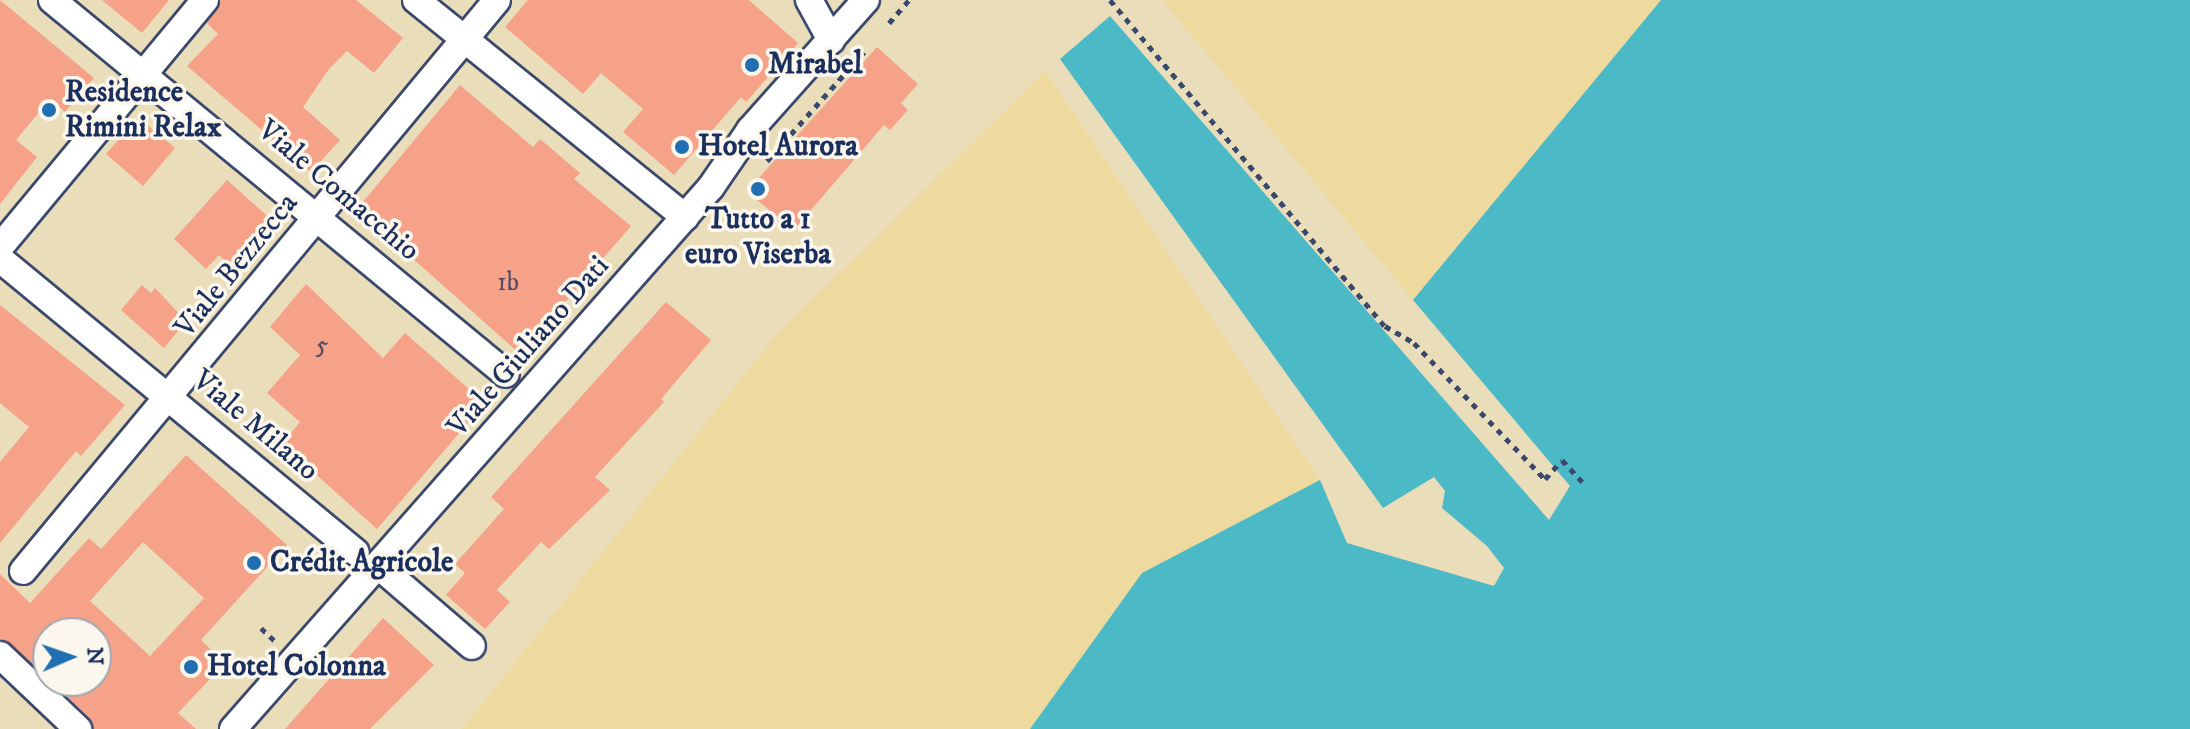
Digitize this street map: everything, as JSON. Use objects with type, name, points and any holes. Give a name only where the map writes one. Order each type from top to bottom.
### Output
[{"type":"street","name":"Viale Comacchio","points":[[52,0],[320,216],[506,374]]},
{"type":"street","points":[[0,247],[205,0]]},
{"type":"street","points":[[416,0],[685,217]]},
{"type":"street","name":"Viale Bezzecca","points":[[23,571],[497,0]]},
{"type":"street","points":[[809,0],[831,40]]},
{"type":"street","name":"Viale Giuliano Dati","points":[[233,729],[380,567],[685,217],[750,130],[866,0]]},
{"type":"street","name":"Viale Milano","points":[[0,259],[356,552]]},
{"type":"street","points":[[380,567],[472,646]]},
{"type":"street","points":[[0,655],[78,729]]},
{"type":"path","points":[[1110,0],[1385,326],[1414,343],[1545,479],[1562,460],[1585,485]]},
{"type":"sand","points":[[1162,0],[1661,0],[1413,300]]},
{"type":"sand","points":[[1045,71],[1320,480],[1142,573],[1030,729],[462,729],[774,338]]},
{"type":"water","points":[[1661,0],[2190,0],[2190,729],[1030,729],[1142,573],[1320,480],[1347,543],[1494,586],[1504,568],[1487,546],[1442,508],[1445,491],[1434,477],[1383,508],[1060,59],[1110,16],[1549,520],[1570,486],[1413,300]]},
{"type":"building","points":[[0,0],[94,78],[65,112],[50,99],[16,140],[37,157],[0,204]]},
{"type":"building","points":[[102,0],[169,0],[142,33]]},
{"type":"building","points":[[221,0],[356,0],[403,38],[374,73],[347,51],[329,69],[303,107],[340,140],[311,172],[187,66],[218,34],[207,23]]},
{"type":"building","points":[[528,0],[749,0],[798,43],[746,102],[741,97],[674,175],[623,132],[643,109],[601,73],[583,94],[505,27]]},
{"type":"building","points":[[877,47],[918,84],[901,103],[908,110],[890,130],[884,125],[793,231],[747,191]]},
{"type":"building","points":[[460,85],[533,147],[540,139],[580,173],[574,179],[631,226],[520,354],[357,209]]},
{"type":"building","points":[[138,117],[175,148],[143,186],[106,154]]},
{"type":"building","points":[[227,180],[277,225],[235,270],[219,255],[206,269],[174,239]]},
{"type":"building","points":[[306,284],[383,358],[405,333],[485,403],[377,529],[282,444],[300,422],[267,393],[300,355],[270,327]]},
{"type":"building","points":[[142,285],[151,293],[155,288],[186,321],[164,348],[121,310]]},
{"type":"building","points":[[666,302],[711,340],[661,399],[664,402],[595,477],[610,490],[549,549],[541,542],[497,590],[510,602],[485,629],[446,595],[465,573],[455,564],[504,509],[491,497]]},
{"type":"building","points":[[0,305],[125,405],[81,456],[76,451],[0,543],[0,462],[29,427],[0,403]]},
{"type":"building","points":[[186,455],[287,545],[201,640],[225,663],[178,713],[196,729],[94,729],[89,717],[68,697],[112,697],[112,621],[150,656],[204,598],[143,542],[90,601],[107,617],[32,617],[32,665],[0,639],[0,574],[30,603],[89,538],[101,549]]},
{"type":"building","points":[[383,618],[434,665],[370,729],[285,729]]},
{"type":"place","name":"Mirabel","points":[[752,65]]},
{"type":"place","name":"Residence Rimini Relax","points":[[49,110]]},
{"type":"place","name":"Hotel Aurora","points":[[682,147]]},
{"type":"place","name":"Tutto a 1 euro Viserba","points":[[758,189]]},
{"type":"place","name":"Crédit Agricole","points":[[254,563]]},
{"type":"place","name":"Hotel Colonna","points":[[191,667]]}]
